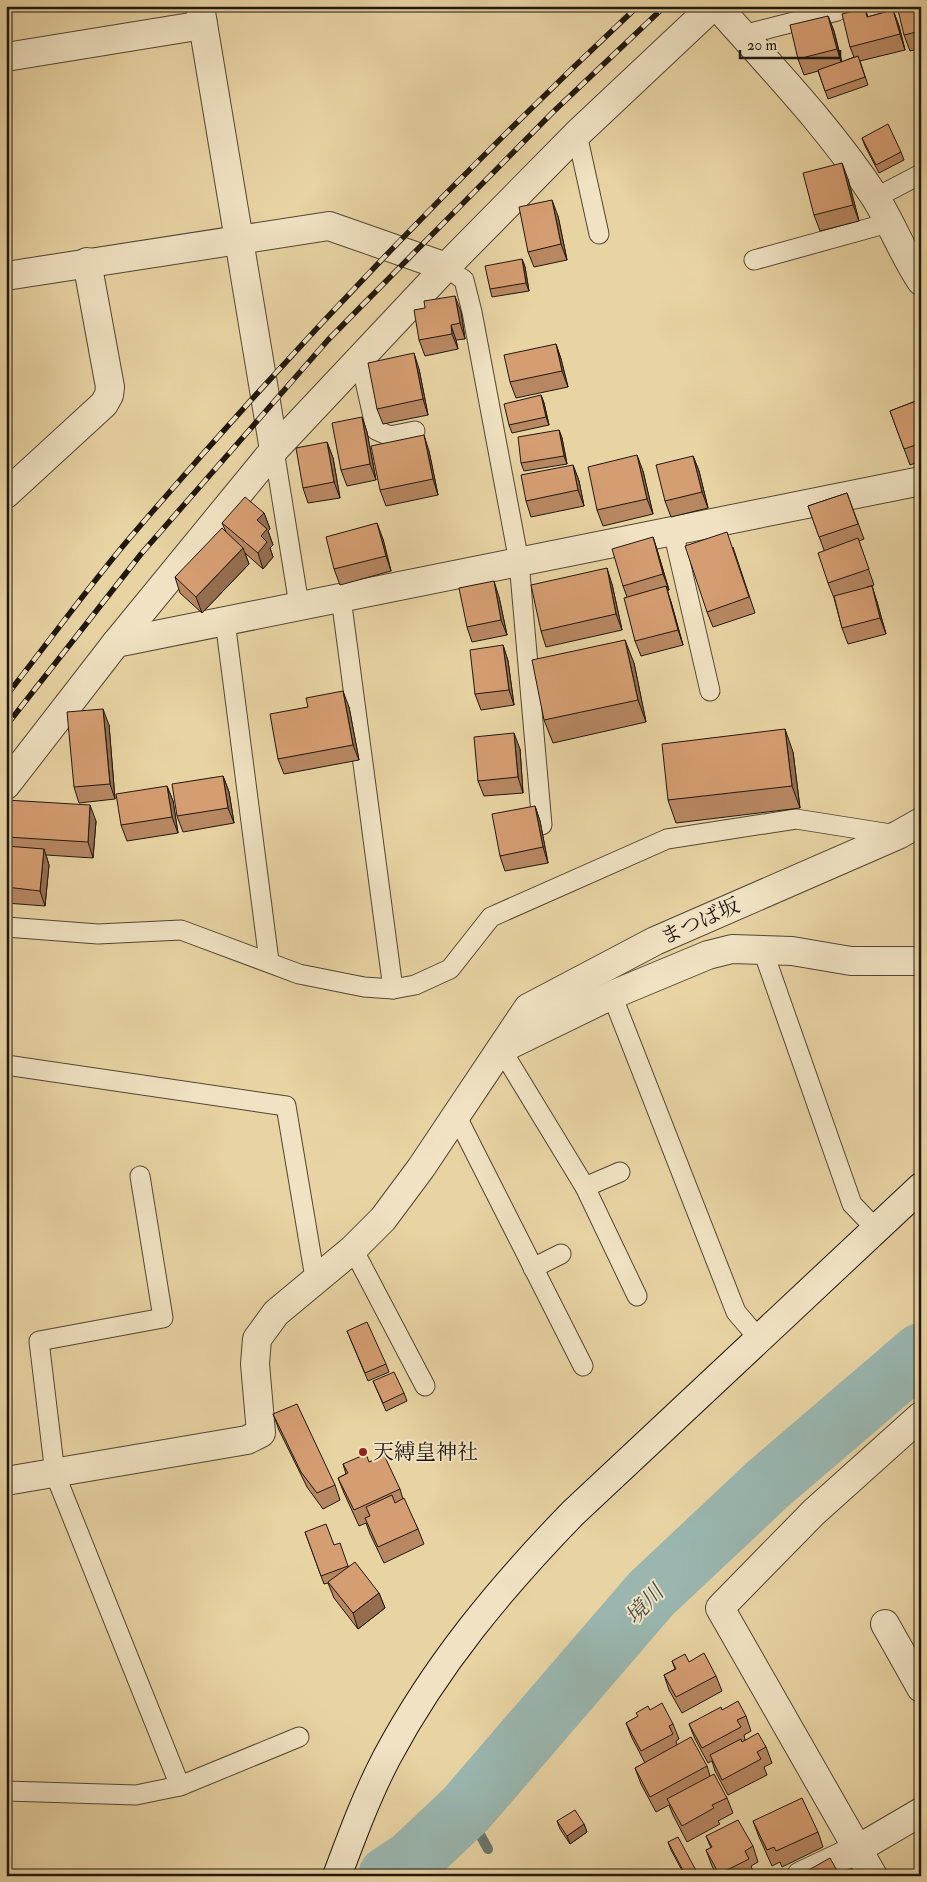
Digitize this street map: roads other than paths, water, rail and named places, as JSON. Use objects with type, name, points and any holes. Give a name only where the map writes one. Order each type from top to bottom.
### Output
[{"type":"street","points":[[6,785],[116,643],[274,450],[446,267],[577,134],[715,6],[816,119],[876,198],[905,258],[921,281]]},
{"type":"street","points":[[6,57],[201,16],[274,450]]},
{"type":"street","points":[[6,276],[330,226],[446,267]]},
{"type":"street","points":[[6,494],[104,404],[109,396],[110,386],[87,262]]},
{"type":"street","points":[[116,643],[921,481]]},
{"type":"street","name":"まつば坂","points":[[55,1474],[248,1440],[260,1433],[255,1364],[257,1339],[276,1313],[315,1278],[353,1248],[383,1219],[528,1008],[655,941],[910,828]]},
{"type":"street","points":[[501,1049],[612,995],[708,954],[732,949],[762,948],[851,961],[920,964]]},
{"type":"street","points":[[337,1876],[362,1811],[387,1758],[446,1662],[481,1613],[573,1513],[921,1187]]},
{"type":"street","points":[[873,1876],[856,1850],[720,1608],[814,1512],[921,1416]]},
{"type":"street","points":[[6,1481],[55,1474]]},
{"type":"street","points":[[884,1624],[921,1688]]},
{"type":"street","points":[[801,1876],[856,1850],[921,1812]]},
{"type":"lane","points":[[742,35],[837,11]]},
{"type":"lane","points":[[577,134],[599,234]]},
{"type":"lane","points":[[876,198],[921,174]]},
{"type":"lane","points":[[754,260],[888,223]]},
{"type":"lane","points":[[446,267],[464,280],[472,312],[519,562],[542,825]]},
{"type":"lane","points":[[360,359],[376,430],[390,436],[415,432]]},
{"type":"lane","points":[[274,450],[299,605]]},
{"type":"lane","points":[[673,531],[710,691]]},
{"type":"lane","points":[[341,598],[393,989]]},
{"type":"lane","points":[[225,621],[269,961]]},
{"type":"lane","points":[[6,927],[98,934],[181,930],[300,974],[364,987],[393,989],[415,985],[450,970],[491,918],[667,839],[796,819],[910,828]]},
{"type":"lane","points":[[762,948],[852,1204],[876,1229]]},
{"type":"lane","points":[[612,995],[736,1312],[759,1339]]},
{"type":"lane","points":[[501,1049],[585,1187],[637,1296]]},
{"type":"lane","points":[[6,1065],[286,1106],[315,1278]]},
{"type":"lane","points":[[456,1115],[583,1366]]},
{"type":"lane","points":[[585,1187],[620,1172]]},
{"type":"lane","points":[[140,1176],[162,1318],[39,1341],[55,1474],[180,1786]]},
{"type":"lane","points":[[353,1248],[426,1386]]},
{"type":"lane","points":[[533,1268],[562,1254]]},
{"type":"lane","points":[[6,1791],[136,1796],[180,1786],[299,1736]]},
{"type":"waterway","name":"境川","points":[[388,1876],[411,1861],[466,1809],[651,1594],[768,1484],[921,1353]]},
{"type":"waterway","points":[[466,1809],[488,1849]]},
{"type":"railway","points":[[6,696],[128,540],[188,470],[312,333],[505,134],[638,6]]},
{"type":"railway","points":[[6,726],[141,554],[328,340],[552,113],[665,6]]},
{"type":"place","name":"天縛皇神社","points":[[363,1452]]}]
